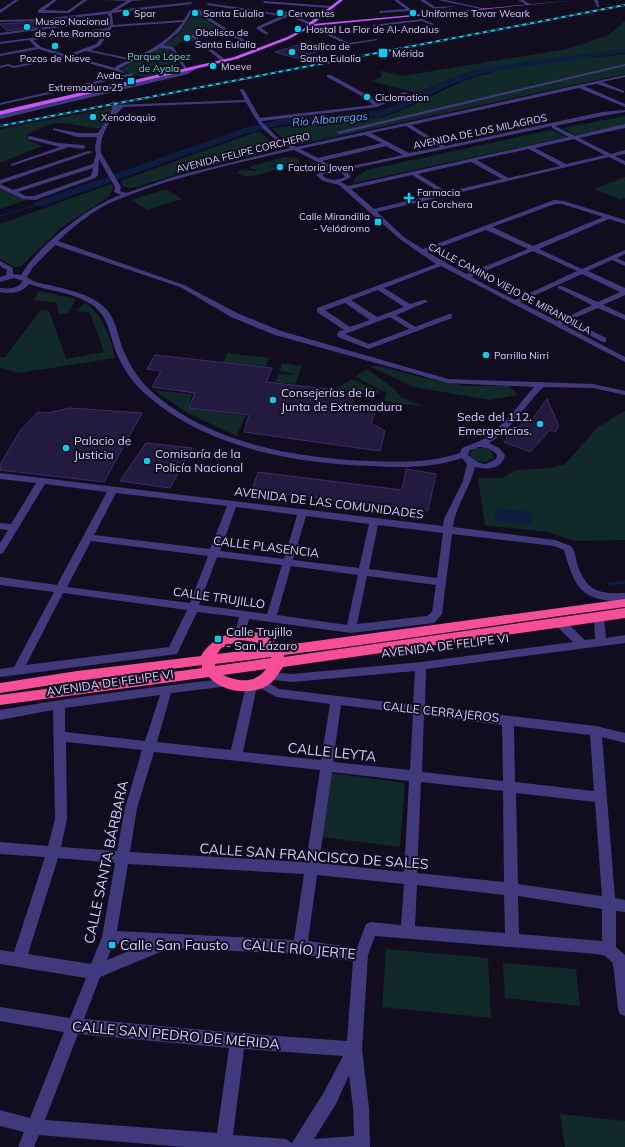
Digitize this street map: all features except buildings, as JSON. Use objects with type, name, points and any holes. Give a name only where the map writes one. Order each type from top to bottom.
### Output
[{"type":"highway","name":"AVENIDA DE FELIPE VI","points":[[278,656],[528,615],[625,603]]},
{"type":"highway","name":"AVENIDA DE FELIPE VI","points":[[278,656],[408,645],[625,613]]},
{"type":"highway","points":[[240,635],[250,635],[266,641],[278,656],[260,681],[241,686],[225,684],[208,665],[209,653],[219,643],[227,638],[240,635]]},
{"type":"highway","points":[[208,665],[278,656]]},
{"type":"highway","name":"AVENIDA DE FELIPE VI","points":[[0,688],[208,665]]},
{"type":"highway","name":"AVENIDA DE FELIPE VI","points":[[0,700],[208,665]]},
{"type":"main road","points":[[312,25],[330,7],[341,0]]},
{"type":"main road","points":[[0,112],[225,61],[257,50],[312,25],[576,0]]},
{"type":"street","points":[[0,12],[18,0]]},
{"type":"street","points":[[26,21],[55,0]]},
{"type":"street","points":[[39,11],[68,12],[85,0]]},
{"type":"street","points":[[105,0],[143,0]]},
{"type":"street","points":[[110,13],[131,0]]},
{"type":"street","points":[[173,0],[182,3]]},
{"type":"street","points":[[259,0],[348,44],[376,40]]},
{"type":"street","points":[[396,0],[417,15]]},
{"type":"street","points":[[422,0],[442,12]]},
{"type":"street","points":[[440,0],[485,9]]},
{"type":"street","points":[[520,0],[528,4]]},
{"type":"street","points":[[596,0],[598,6]]},
{"type":"street","points":[[264,2],[330,7]]},
{"type":"street","points":[[428,4],[453,2]]},
{"type":"street","points":[[0,21],[26,21],[191,3]]},
{"type":"street","points":[[208,4],[288,15]]},
{"type":"street","points":[[435,8],[469,5]]},
{"type":"street","points":[[117,68],[177,34],[191,11],[196,8],[202,15],[257,50]]},
{"type":"street","points":[[380,12],[409,10]]},
{"type":"street","points":[[0,67],[8,65],[14,67],[66,56],[98,44],[109,27],[110,13]]},
{"type":"street","points":[[267,34],[258,28],[288,15]]},
{"type":"street","points":[[391,17],[398,22],[396,24],[406,29]]},
{"type":"street","points":[[64,19],[79,32]]},
{"type":"street","points":[[0,34],[110,20]]},
{"type":"street","points":[[388,32],[374,24],[422,20],[432,24]]},
{"type":"street","points":[[0,43],[109,27],[186,21]]},
{"type":"street","points":[[225,61],[191,35],[226,30]]},
{"type":"street","points":[[30,39],[39,48]]},
{"type":"street","points":[[158,46],[171,48],[186,70]]},
{"type":"street","points":[[0,55],[39,48],[107,68],[117,68],[146,79]]},
{"type":"street","points":[[85,49],[133,60]]},
{"type":"street","points":[[335,133],[625,65]]},
{"type":"street","points":[[0,117],[101,91],[186,72],[194,68]]},
{"type":"street","points":[[0,104],[132,74]]},
{"type":"street","points":[[329,76],[367,97],[377,106]]},
{"type":"street","name":"AVENIDA FELIPE CORCHERO","points":[[5,278],[30,266],[72,226],[109,201],[127,194],[184,176],[294,149],[625,76]]},
{"type":"street","points":[[597,82],[623,92]]},
{"type":"street","points":[[0,112],[111,86]]},
{"type":"street","points":[[579,86],[625,106]]},
{"type":"street","points":[[0,182],[90,151],[96,147],[120,87]]},
{"type":"street","points":[[242,90],[259,121],[268,133],[294,149],[338,170],[347,177]]},
{"type":"street","points":[[101,91],[113,104],[122,106],[247,101]]},
{"type":"street","points":[[623,92],[613,96],[625,101]]},
{"type":"street","points":[[259,121],[377,106],[390,102],[406,93]]},
{"type":"street","points":[[367,97],[390,102]]},
{"type":"street","points":[[55,100],[69,99]]},
{"type":"street","points":[[113,104],[138,106]]},
{"type":"street","name":"AVENIDA DE LOS MILAGROS","points":[[331,181],[347,177],[360,169],[625,113]]},
{"type":"street","name":"AVENIDA DE LOS MILAGROS","points":[[323,172],[445,148],[602,114],[625,113]]},
{"type":"street","points":[[407,124],[445,148]]},
{"type":"street","points":[[350,187],[625,126]]},
{"type":"street","points":[[554,128],[625,163]]},
{"type":"street","points":[[617,128],[625,132]]},
{"type":"street","points":[[55,129],[78,135],[101,135]]},
{"type":"street","points":[[366,133],[408,155]]},
{"type":"street","points":[[30,138],[47,143],[68,146],[96,147]]},
{"type":"street","points":[[285,144],[299,141]]},
{"type":"street","points":[[318,160],[386,144]]},
{"type":"street","points":[[13,165],[68,146]]},
{"type":"street","points":[[82,147],[98,154]]},
{"type":"street","points":[[96,147],[98,154],[119,189],[127,194]]},
{"type":"street","points":[[530,147],[565,166]]},
{"type":"street","points":[[373,212],[625,152]]},
{"type":"street","points":[[0,186],[25,198],[31,198],[93,177],[95,175],[95,164],[98,154]]},
{"type":"street","points":[[318,160],[323,168],[323,172],[319,175],[320,177],[331,181]]},
{"type":"street","points":[[472,160],[508,180]]},
{"type":"street","points":[[14,192],[95,164]]},
{"type":"street","points":[[413,173],[446,194]]},
{"type":"street","name":"CALLE CAMINO VIEJO DE MIRANDILLA","points":[[347,177],[354,194]]},
{"type":"street","name":"CALLE CAMINO VIEJO DE MIRANDILLA","points":[[331,181],[341,184],[403,239],[440,264],[466,276],[625,360]]},
{"type":"street","points":[[109,201],[119,189],[149,187]]},
{"type":"street","points":[[421,252],[557,201],[625,222]]},
{"type":"street","points":[[466,276],[609,217]]},
{"type":"street","points":[[486,227],[625,291]]},
{"type":"street","points":[[54,242],[182,286],[234,315],[278,333],[448,381],[593,386],[625,393]]},
{"type":"street","points":[[514,302],[625,252]]},
{"type":"street","points":[[612,258],[625,264]]},
{"type":"street","points":[[0,263],[10,268],[5,278],[25,280],[42,287],[83,297],[101,307],[107,315],[121,356],[144,387],[163,404],[220,435],[247,445],[295,456],[351,464],[395,464],[468,460],[483,466],[494,465],[500,460],[501,455],[496,449],[482,444]]},
{"type":"street","points":[[349,330],[320,310],[440,264]]},
{"type":"street","name":"AVENIDA FELIPE CORCHERO","points":[[20,288],[25,280],[30,266]]},
{"type":"street","points":[[370,282],[381,283],[394,281]]},
{"type":"street","points":[[0,299],[12,291],[20,288],[42,287]]},
{"type":"street","points":[[378,287],[410,307]]},
{"type":"street","points":[[560,287],[625,318]]},
{"type":"street","points":[[0,290],[12,291]]},
{"type":"street","points":[[557,324],[625,291]]},
{"type":"street","points":[[346,300],[376,320]]},
{"type":"street","points":[[426,301],[349,330],[341,335],[369,347],[449,316]]},
{"type":"street","points":[[546,311],[603,340]]},
{"type":"street","points":[[390,314],[414,329]]},
{"type":"street","points":[[467,481],[468,447],[482,444],[500,432],[537,388],[543,385]]},
{"type":"street","points":[[496,449],[500,432]]},
{"type":"street","points":[[441,582],[447,530],[452,512],[467,481],[483,466]]},
{"type":"street","name":"AVENIDA DE LAS COMUNIDADES","points":[[0,476],[563,545],[568,548],[577,579],[587,591],[612,598],[625,597]]},
{"type":"street","points":[[0,551],[42,481]]},
{"type":"street","points":[[18,670],[113,489]]},
{"type":"street","points":[[193,608],[232,505]]},
{"type":"street","points":[[271,618],[302,513]]},
{"type":"street","points":[[351,629],[374,521]]},
{"type":"street","points":[[0,526],[14,528]]},
{"type":"street","name":"CALLE PLASENCIA","points":[[88,537],[441,582]]},
{"type":"street","name":"CALLE TRUJILLO","points":[[0,581],[351,629],[430,620],[437,614],[441,582]]},
{"type":"street","name":"AVENIDA DE FELIPE VI","points":[[0,673],[173,651],[193,608]]},
{"type":"street","points":[[240,635],[245,614]]},
{"type":"street","points":[[599,617],[601,641]]},
{"type":"street","points":[[559,622],[582,644]]},
{"type":"street","name":"AVENIDA DE FELIPE VI","points":[[260,681],[421,666],[625,639]]},
{"type":"street","points":[[408,931],[421,666]]},
{"type":"street","points":[[236,757],[260,681]]},
{"type":"street","name":"CALLE CERRAJEROS","points":[[260,681],[276,693],[596,731],[625,738]]},
{"type":"street","name":"AVENIDA DE FELIPE VI","points":[[0,715],[59,704],[167,689],[225,684]]},
{"type":"street","name":"CALLE SANTA BÁRBARA","points":[[95,972],[109,937],[131,808],[167,689]]},
{"type":"street","points":[[300,947],[336,701]]},
{"type":"street","points":[[19,960],[53,852],[61,819],[59,704]]},
{"type":"street","points":[[508,720],[512,941]]},
{"type":"street","points":[[596,731],[609,903],[609,950],[620,960],[625,1009]]},
{"type":"street","name":"CALLE LEYTA","points":[[59,736],[149,748],[416,775],[601,797]]},
{"type":"street","name":"CALLE SAN FRANCISCO DE SALES","points":[[0,848],[411,878],[511,889],[625,906]]},
{"type":"street","name":"CALLE RÍO JERTE","points":[[95,972],[170,941],[300,947],[362,955],[371,929],[598,947],[609,950]]},
{"type":"street","points":[[109,937],[170,941]]},
{"type":"street","points":[[309,1147],[362,1145],[361,1108],[354,1048],[362,955]]},
{"type":"street","points":[[0,957],[95,972],[26,1147]]},
{"type":"street","name":"CALLE SAN PEDRO DE MÉRIDA","points":[[0,1014],[74,1026],[238,1041],[354,1048]]},
{"type":"street","points":[[223,1145],[238,1041]]},
{"type":"street","points":[[298,1147],[330,1098],[354,1048]]},
{"type":"street","points":[[0,1118],[34,1127],[223,1145],[286,1147]]},
{"type":"green space","points":[[194,11],[221,30],[190,34],[197,41],[181,42],[175,47],[161,45],[178,35]]},
{"type":"green space","points":[[625,21],[625,49],[491,68],[463,74],[416,93],[372,81],[381,77],[382,74],[379,72],[383,71],[402,76],[567,49],[607,36]]},
{"type":"green space","name":"Parque López de Ayala","points":[[159,47],[168,49],[183,70],[147,78],[119,70]]},
{"type":"green space","points":[[625,54],[625,74],[302,144],[293,143],[286,140],[278,135],[272,128],[383,117],[395,113],[463,81],[493,72],[549,62]]},
{"type":"green space","points":[[112,108],[102,128],[55,123],[29,133],[26,139],[42,146],[0,163],[0,129]]},
{"type":"green space","points":[[625,116],[625,125],[577,136],[562,128]]},
{"type":"green space","points":[[551,130],[567,137],[354,183],[354,179],[366,170]]},
{"type":"green space","points":[[259,131],[280,147],[278,149],[175,175],[136,187],[129,188],[122,185],[120,181]]},
{"type":"green space","name":"Factoria Joven","points":[[284,157],[298,158],[300,163],[253,176],[245,176],[236,173],[243,169],[253,171],[282,166],[278,165],[257,170],[250,167]]},
{"type":"green space","points":[[625,177],[625,198],[621,200],[594,189]]},
{"type":"green space","points":[[111,184],[113,188],[109,197],[62,227],[21,266],[15,267],[0,259],[0,224]]},
{"type":"green space","points":[[0,187],[26,200],[0,209]]},
{"type":"green space","points":[[166,189],[182,199],[147,210],[131,200]]},
{"type":"green space","points":[[39,291],[76,299],[67,314],[59,314],[57,303],[34,300]]},
{"type":"green space","points":[[85,302],[101,319],[111,342],[115,358],[19,373],[0,367],[0,357],[5,357],[41,310],[49,311],[66,359],[104,352],[90,313],[77,311]]},
{"type":"green space","points":[[228,353],[269,358],[266,366],[223,362]]},
{"type":"green space","points":[[282,363],[302,366],[295,384],[275,382],[279,374],[292,375],[293,373],[280,371]]},
{"type":"green space","points":[[369,366],[379,366],[425,378],[467,386],[509,386],[518,395],[489,400],[414,387]]},
{"type":"green space","points":[[367,369],[394,389],[401,397],[424,407],[384,401],[387,393],[355,377]]},
{"type":"green space","points":[[352,379],[380,391],[379,393],[335,389]]},
{"type":"green space","points":[[154,390],[192,394],[189,408],[246,416],[236,436],[186,412]]},
{"type":"green space","points":[[625,411],[625,540],[574,541],[548,532],[485,525],[478,478],[503,478],[516,470],[551,468],[565,464],[598,427]]},
{"type":"green space","points":[[475,448],[491,450],[494,458],[486,462],[475,461],[469,454]]},
{"type":"green space","points":[[330,773],[405,783],[400,847],[321,837]]},
{"type":"green space","points":[[386,949],[488,958],[491,1018],[382,1007]]},
{"type":"green space","points":[[503,963],[576,969],[580,1006],[505,998]]},
{"type":"green space","points":[[560,1114],[625,1121],[625,1147],[565,1147]]},
{"type":"water","points":[[496,508],[532,512],[531,525],[495,521]]},
{"type":"waterway","name":"Río Albarregas","points":[[39,204],[248,130],[282,122],[378,114],[399,107],[439,86],[479,72],[520,64],[625,51]]},
{"type":"waterway","points":[[0,216],[39,204]]},
{"type":"waterway","points":[[610,584],[625,582]]},
{"type":"tunnel","points":[[112,102],[115,106]]},
{"type":"railway","points":[[0,126],[625,5]]},
{"type":"place","name":"Spar","points":[[126,13]]},
{"type":"place","name":"Santa Eulalia","points":[[195,13]]},
{"type":"place","name":"Cervantes","points":[[280,13]]},
{"type":"place","name":"Uniformes Tovar Weark","points":[[413,13]]},
{"type":"place","name":"Museo Nacional de Arte Romano","points":[[27,27]]},
{"type":"place","name":"Hostal La Flor de Al-Andalus","points":[[298,29]]},
{"type":"place","name":"Obelisco de Santa Eulalia","points":[[187,38]]},
{"type":"place","name":"Pozos de Nieve","points":[[55,46]]},
{"type":"place","name":"Basílica de Santa Eulalia","points":[[292,52]]},
{"type":"place","name":"Mérida","points":[[383,53]]},
{"type":"place","name":"Moeve","points":[[213,66]]},
{"type":"place","name":"Avda. Extremadura 25","points":[[131,81]]},
{"type":"place","name":"Ciclomotion","points":[[367,97]]},
{"type":"place","name":"Xenodoquio","points":[[93,117]]},
{"type":"place","name":"Factoria Joven","points":[[280,167]]},
{"type":"place","name":"Farmacia La Corchera","points":[[409,198]]},
{"type":"place","name":"Calle Mirandilla - Velódromo","points":[[378,222]]},
{"type":"place","name":"Parrilla Nirri","points":[[486,355]]},
{"type":"place","name":"Consejerías de la Junta de Extremadura","points":[[273,400]]},
{"type":"place","name":"Sede del 112. Emergencias.","points":[[540,424]]},
{"type":"place","name":"Palacio de Justicia","points":[[66,448]]},
{"type":"place","name":"Comisaría de la Policía Nacional","points":[[147,461]]},
{"type":"place","name":"Calle Trujillo - San Lázaro","points":[[218,639]]},
{"type":"place","name":"Calle San Fausto","points":[[112,945]]}]
